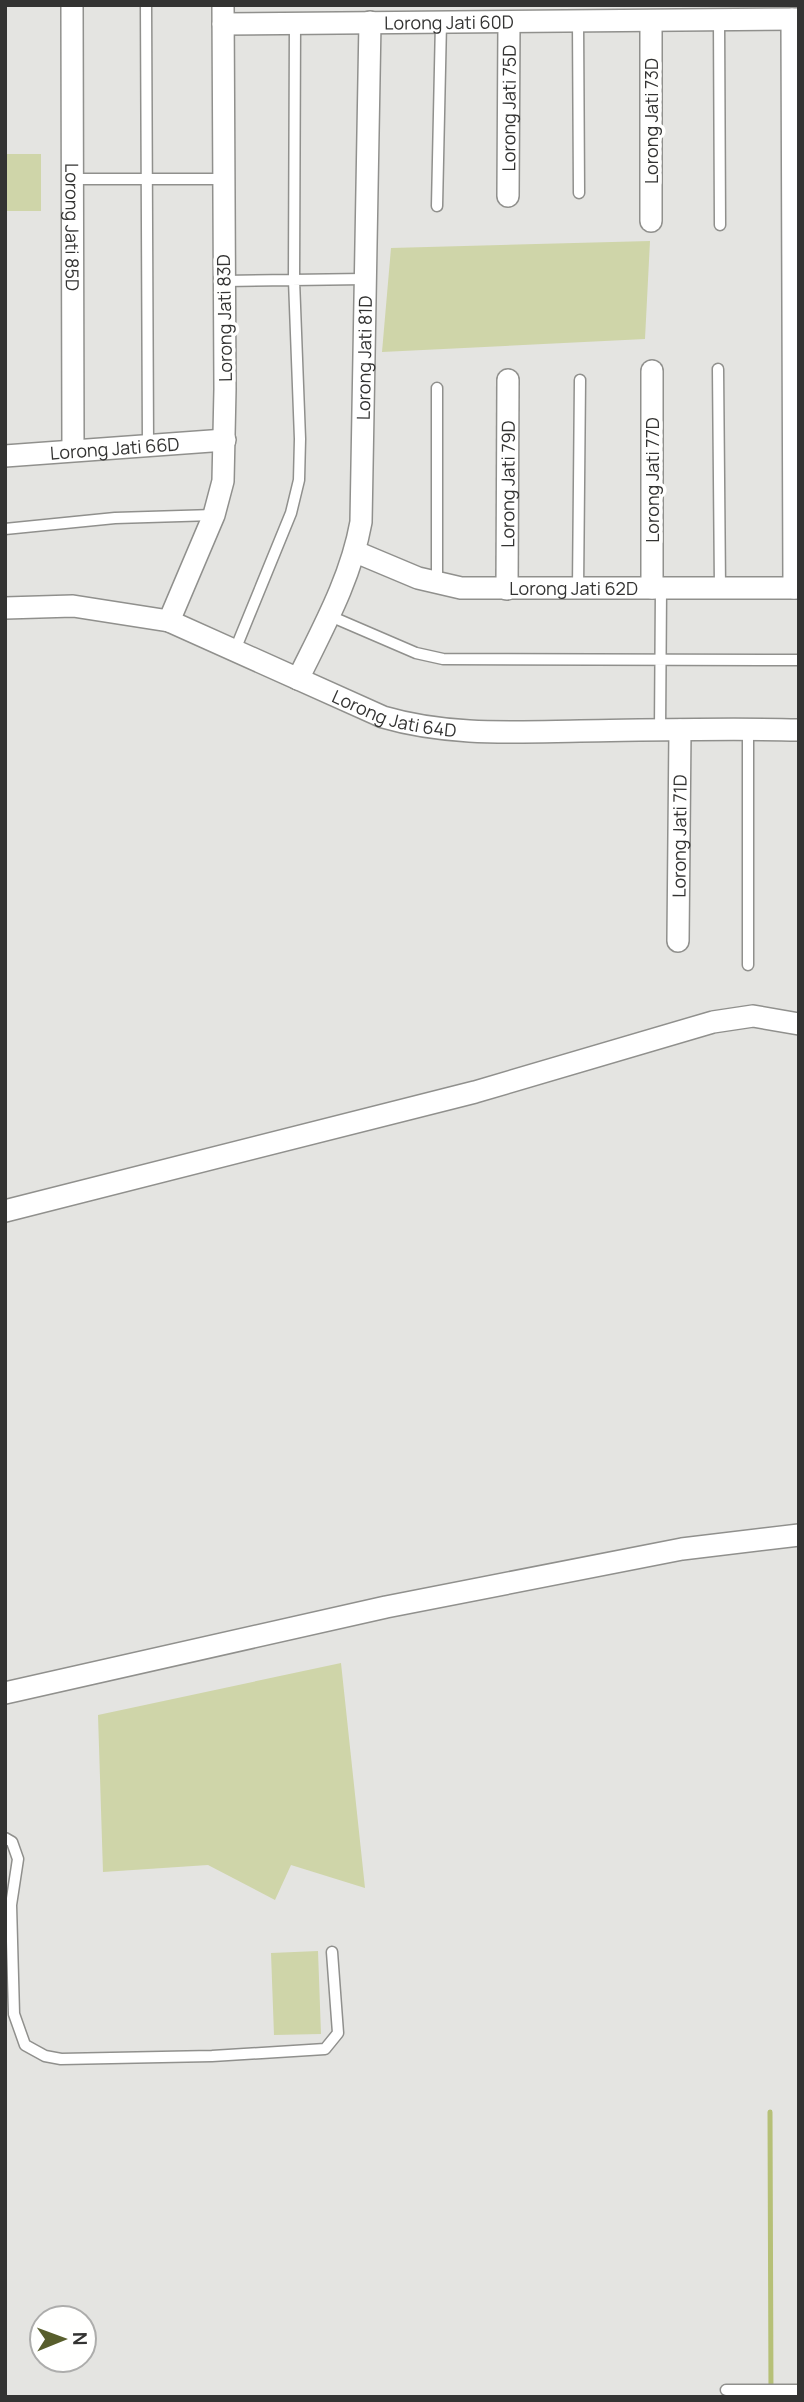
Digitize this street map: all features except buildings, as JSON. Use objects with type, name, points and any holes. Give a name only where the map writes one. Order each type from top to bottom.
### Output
[{"type":"street","name":"Lorong Jati 85D","points":[[72,5],[73,450]]},
{"type":"street","name":"Lorong Jati 60D","points":[[223,15],[295,14],[370,22],[795,19]]},
{"type":"street","name":"Lorong Jati 83D","points":[[169,621],[214,515],[223,481],[223,15]]},
{"type":"street","points":[[795,19],[796,588]]},
{"type":"street","name":"Lorong Jati 73D","points":[[651,21],[651,220]]},
{"type":"street","name":"Lorong Jati 81D","points":[[298,679],[330,616],[356,552],[363,492],[370,22]]},
{"type":"street","name":"Lorong Jati 75D","points":[[508,196],[509,22]]},
{"type":"street","name":"Lorong Jati 77D","points":[[652,371],[656,589]]},
{"type":"street","name":"Lorong Jati 79D","points":[[507,589],[508,380]]},
{"type":"street","name":"Lorong Jati 66D","points":[[5,456],[225,440]]},
{"type":"street","name":"Lorong Jati 62D","points":[[356,552],[437,585],[507,589],[796,588]]},
{"type":"street","name":"Lorong Jati 64D","points":[[5,608],[73,606],[169,621],[383,717],[417,727],[459,732],[799,730]]},
{"type":"street","name":"Lorong Jati 71D","points":[[670,730],[678,941]]},
{"type":"street","points":[[5,1211],[475,1092],[713,1022],[753,1016],[799,1024]]},
{"type":"street","points":[[5,1693],[386,1607],[682,1549],[799,1535]]},
{"type":"lane","points":[[146,5],[148,444]]},
{"type":"lane","points":[[235,650],[292,513],[299,480],[294,280],[295,14]]},
{"type":"lane","points":[[578,20],[579,193]]},
{"type":"lane","points":[[719,20],[720,225]]},
{"type":"lane","points":[[437,206],[441,22]]},
{"type":"lane","points":[[73,179],[223,179]]},
{"type":"lane","points":[[224,281],[365,279]]},
{"type":"lane","points":[[718,369],[720,589]]},
{"type":"lane","points":[[578,589],[580,380]]},
{"type":"lane","points":[[437,388],[437,585]]},
{"type":"lane","points":[[5,529],[115,518],[214,515]]},
{"type":"lane","points":[[656,589],[660,660],[670,730]]},
{"type":"lane","points":[[330,616],[416,653],[443,659],[799,660]]},
{"type":"lane","points":[[748,729],[748,965]]},
{"type":"lane","points":[[5,1838],[12,1842],[18,1859],[11,1905],[13,2014],[25,2045],[45,2056],[61,2059],[212,2056],[325,2049],[338,2033],[332,1952]]},
{"type":"lane","points":[[726,2390],[799,2390]]},
{"type":"green space","points":[[5,154],[41,154],[41,211],[5,211]]},
{"type":"green space","points":[[650,241],[645,339],[382,352],[391,248]]},
{"type":"green space","points":[[341,1663],[365,1888],[291,1865],[275,1900],[208,1865],[103,1872],[98,1715]]},
{"type":"green space","points":[[318,1951],[321,2034],[274,2035],[271,1953]]},
{"type":"waterway","points":[[770,2112],[771,2397]]}]
